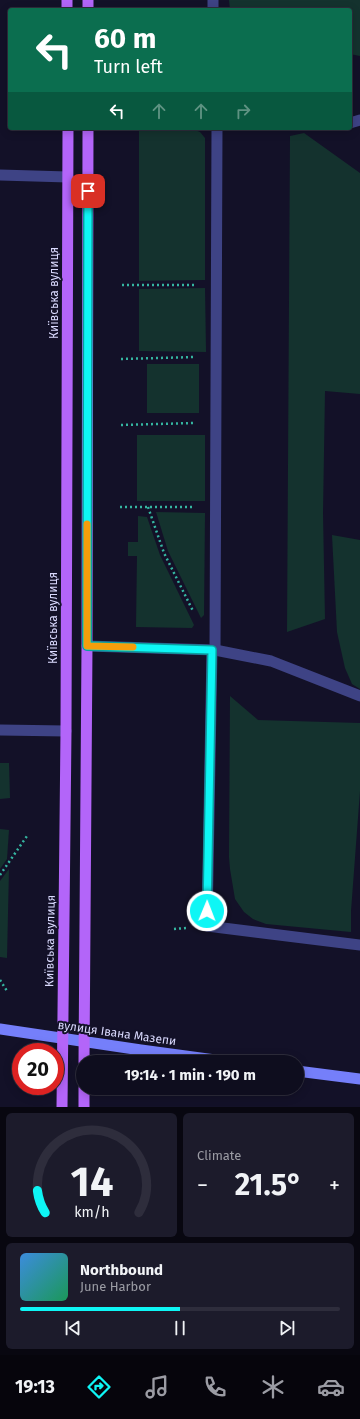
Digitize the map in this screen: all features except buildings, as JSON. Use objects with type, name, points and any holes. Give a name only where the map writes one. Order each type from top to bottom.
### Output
[{"type":"main road","name":"Київська вулиця","points":[[62,1107],[66,731],[68,130]]},
{"type":"main road","points":[[84,1055],[87,646],[88,130]]},
{"type":"main road","name":"вулиця Івана Мазепи","points":[[0,1029],[179,1055]]},
{"type":"main road","points":[[304,1072],[360,1079]]},
{"type":"main road","points":[[84,1095],[84,1107]]},
{"type":"lane","points":[[218,130],[216,506],[207,926],[360,945]]},
{"type":"lane","points":[[0,175],[68,177]]},
{"type":"lane","points":[[87,646],[213,650],[271,661],[360,696]]},
{"type":"lane","points":[[0,730],[66,731]]},
{"type":"path","points":[[122,285],[217,284]]},
{"type":"path","points":[[121,359],[216,357]]},
{"type":"path","points":[[121,425],[216,423]]},
{"type":"path","points":[[120,506],[216,506]]},
{"type":"path","points":[[148,507],[164,553],[194,615]]},
{"type":"path","points":[[0,875],[27,836]]},
{"type":"path","points":[[0,980],[7,991]]},
{"type":"green space","points":[[229,0],[360,0],[360,56],[352,54],[352,8],[230,8]]},
{"type":"green space","points":[[139,130],[195,130],[200,132],[205,138],[205,280],[139,281]]},
{"type":"green space","points":[[304,133],[360,173],[360,394],[325,391],[323,513],[325,619],[287,632],[290,136]]},
{"type":"green space","points":[[205,288],[206,352],[139,351],[139,289]]},
{"type":"green space","points":[[147,364],[199,364],[199,413],[147,413]]},
{"type":"green space","points":[[137,435],[205,435],[205,501],[137,501]]},
{"type":"green space","points":[[156,512],[205,513],[204,615],[201,618],[168,551]]},
{"type":"green space","points":[[138,516],[147,517],[160,555],[194,625],[192,628],[136,627],[137,556],[128,556],[128,542],[138,542]]},
{"type":"green space","points":[[332,535],[360,540],[360,689],[352,684],[345,668],[337,632]]},
{"type":"green space","points":[[230,696],[258,720],[360,723],[360,791],[351,911],[351,932],[266,924],[253,919],[244,912],[235,899],[229,857]]},
{"type":"green space","points":[[0,763],[9,763],[10,798],[0,799]]},
{"type":"green space","points":[[0,829],[9,830],[7,859],[0,869]]},
{"type":"green space","points":[[9,869],[7,958],[0,957],[0,881]]},
{"type":"slow traffic","points":[[87,524],[87,646],[133,647]]},
{"type":"route","points":[[88,191],[87,646],[212,650],[207,911]]}]
